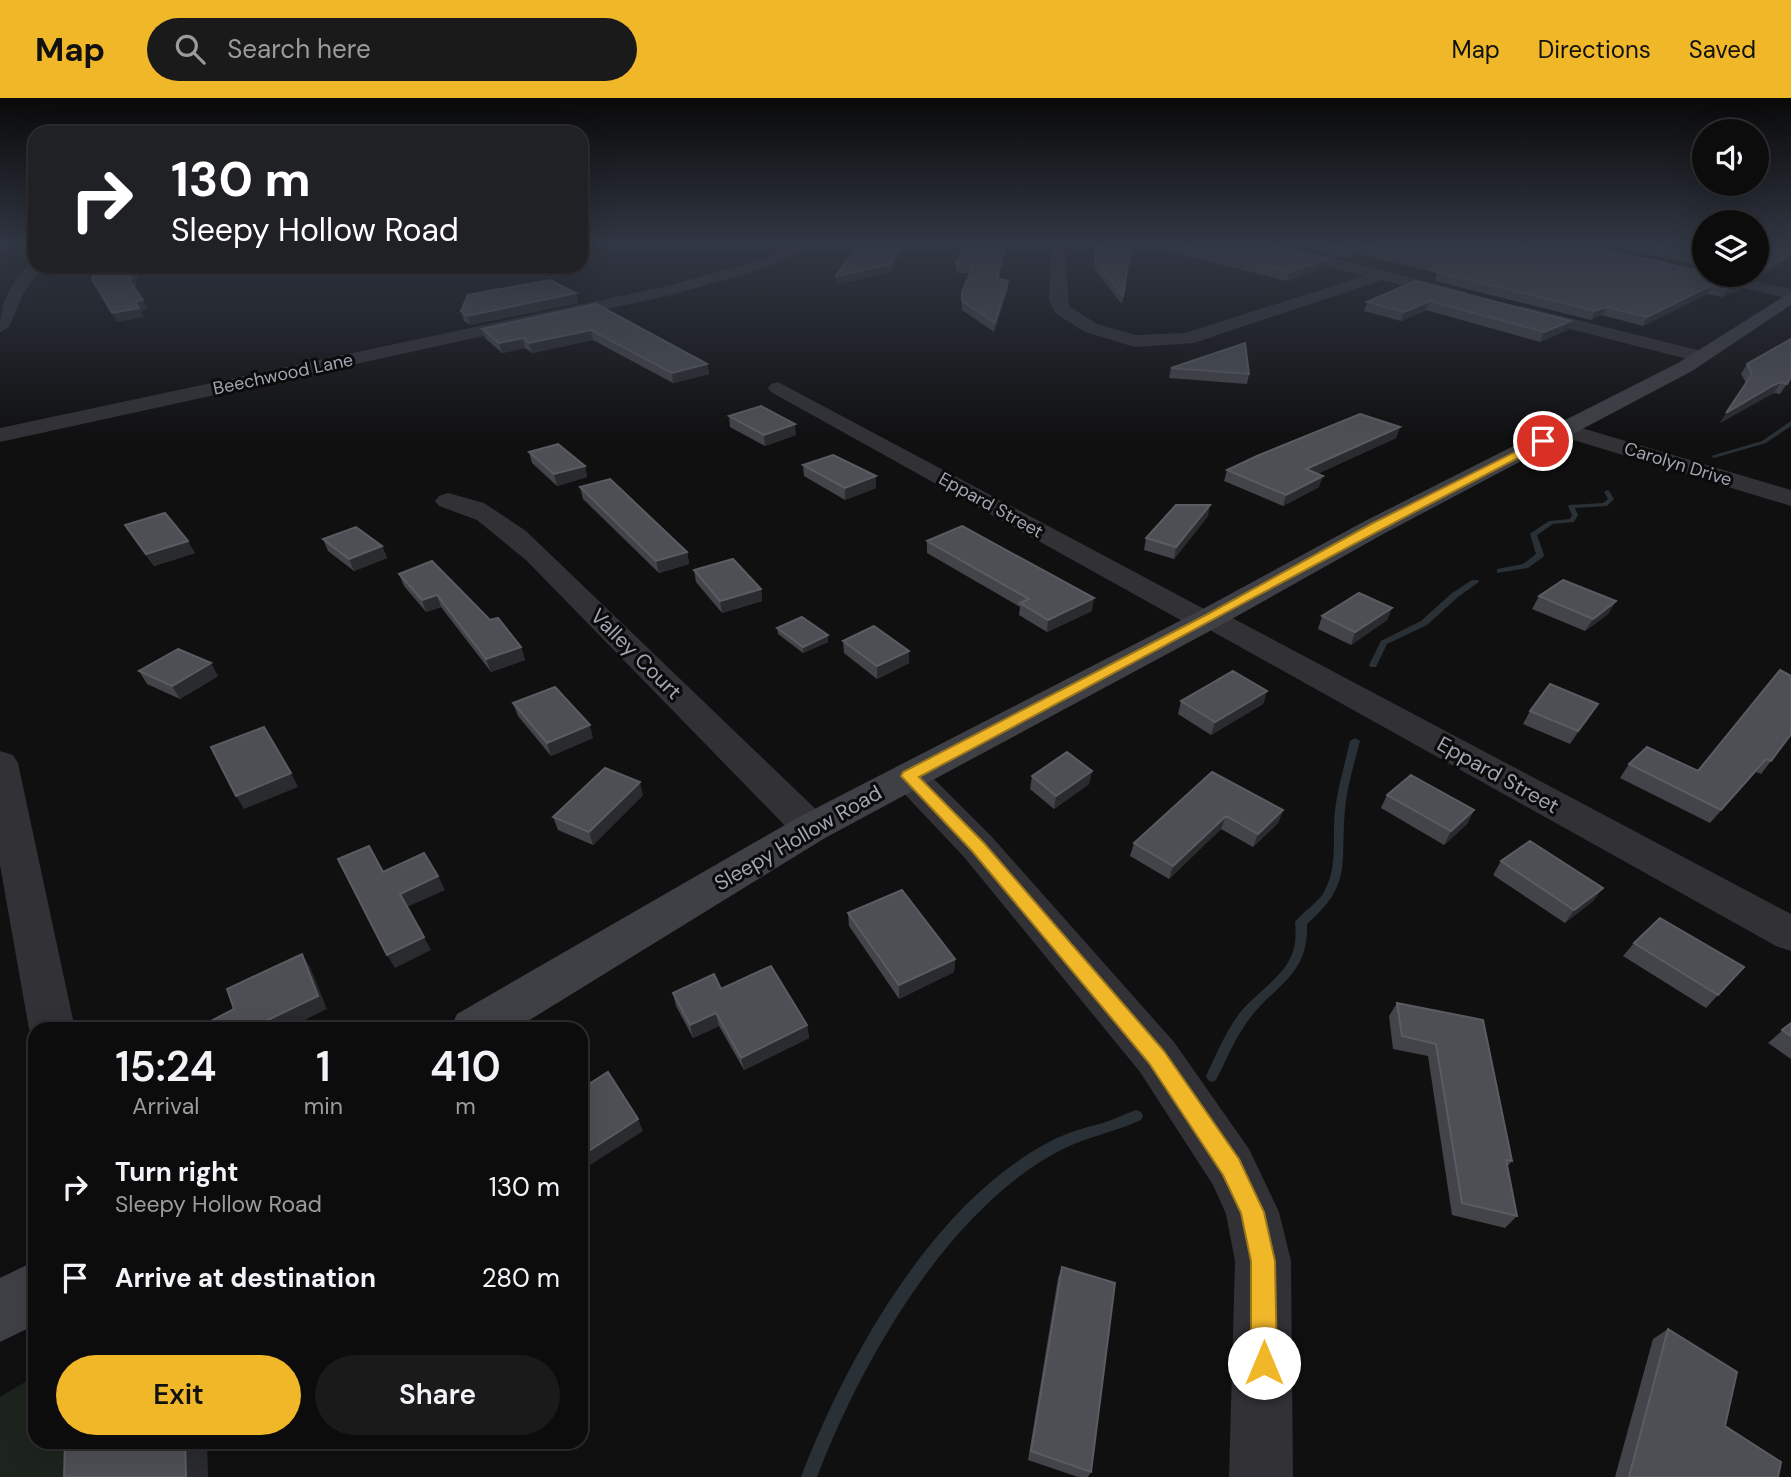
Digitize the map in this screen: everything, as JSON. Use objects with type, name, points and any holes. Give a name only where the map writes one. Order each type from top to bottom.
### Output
[{"type":"main road","name":"Sleepy Hollow Road","points":[[486,1022],[811,828],[1207,620],[1375,527],[1565,430],[1699,356],[1768,310]]},
{"type":"main road","points":[[0,1312],[28,1295]]},
{"type":"street","points":[[0,327],[7,310]]},
{"type":"street","name":"Beechwood Lane","points":[[0,435],[577,310]]},
{"type":"street","points":[[1063,310],[1091,328],[1135,341],[1158,342],[1187,339],[1274,310]]},
{"type":"street","points":[[1519,310],[1699,356]]},
{"type":"street","name":"Eppard Street","points":[[778,388],[1789,930]]},
{"type":"street","name":"Carolyn Drive","points":[[1565,430],[1791,498]]},
{"type":"street","name":"Valley Court","points":[[448,500],[477,508],[493,516],[528,547],[811,828]]},
{"type":"street","points":[[0,763],[51,1022]]},
{"type":"street","points":[[909,776],[978,847],[1157,1057],[1231,1167],[1252,1212],[1263,1261],[1261,1477]]},
{"type":"shaded area","points":[[28,1380],[28,1449],[70,1449],[74,1477],[0,1477],[0,1397]]},
{"type":"building","points":[[461,310],[494,310],[467,316]]},
{"type":"building","points":[[567,310],[608,310],[707,364],[672,373],[591,330],[529,343],[523,338],[499,343],[482,329]]},
{"type":"building","points":[[976,310],[999,310],[995,323]]},
{"type":"building","points":[[1464,310],[1529,310],[1571,321],[1544,332]]},
{"type":"building","points":[[1620,310],[1661,310],[1647,317]]},
{"type":"building","points":[[1791,339],[1791,377],[1787,384],[1781,382],[1772,386],[1726,413],[1752,374],[1747,364]]},
{"type":"building","points":[[1245,343],[1249,374],[1171,368]]},
{"type":"building","points":[[761,406],[795,424],[764,435],[729,416]]},
{"type":"building","points":[[1360,414],[1400,427],[1306,469],[1323,476],[1286,495],[1227,470],[1257,456]]},
{"type":"building","points":[[558,444],[585,466],[554,474],[529,452]]},
{"type":"building","points":[[833,455],[876,476],[845,488],[803,465]]},
{"type":"building","points":[[610,479],[687,552],[656,561],[580,487]]},
{"type":"building","points":[[1176,505],[1210,505],[1176,547],[1146,538]]},
{"type":"building","points":[[165,513],[188,541],[146,554],[125,525]]},
{"type":"building","points":[[962,526],[1094,598],[1048,620],[1020,603],[1029,599],[927,541]]},
{"type":"building","points":[[356,527],[382,546],[349,559],[323,539]]},
{"type":"building","points":[[733,559],[761,589],[720,601],[694,570]]},
{"type":"building","points":[[432,561],[490,620],[498,618],[521,647],[486,659],[437,595],[422,600],[399,574]]},
{"type":"building","points":[[1563,580],[1616,601],[1593,619],[1539,596]]},
{"type":"building","points":[[1359,593],[1392,608],[1355,632],[1322,616]]},
{"type":"building","points":[[802,617],[828,635],[803,647],[777,628]]},
{"type":"building","points":[[874,626],[909,651],[877,666],[843,641]]},
{"type":"building","points":[[178,649],[211,663],[172,686],[139,671]]},
{"type":"building","points":[[1780,670],[1791,676],[1791,734],[1771,761],[1766,759],[1721,810],[1629,764],[1647,747],[1698,771]]},
{"type":"building","points":[[1233,671],[1267,691],[1215,722],[1181,701]]},
{"type":"building","points":[[1550,684],[1598,704],[1578,731],[1530,711]]},
{"type":"building","points":[[555,687],[590,725],[547,743],[513,703]]},
{"type":"building","points":[[264,727],[291,773],[236,796],[211,747]]},
{"type":"building","points":[[1067,752],[1092,771],[1056,796],[1032,776]]},
{"type":"building","points":[[605,768],[640,782],[589,832],[553,817]]},
{"type":"building","points":[[1212,772],[1283,810],[1258,834],[1226,816],[1173,866],[1134,843]]},
{"type":"building","points":[[1411,775],[1474,810],[1451,831],[1387,795]]},
{"type":"building","points":[[1530,841],[1603,888],[1574,910],[1501,861]]},
{"type":"building","points":[[369,846],[383,872],[424,853],[438,876],[400,894],[424,937],[387,955],[338,859]]},
{"type":"building","points":[[902,890],[955,959],[899,985],[848,913]]},
{"type":"building","points":[[1660,918],[1744,967],[1718,995],[1634,943]]},
{"type":"building","points":[[302,954],[318,996],[264,1022],[209,1022],[234,1009],[227,989]]},
{"type":"building","points":[[771,966],[807,1025],[741,1058],[716,1013],[690,1025],[673,993],[714,974],[721,989]]},
{"type":"building","points":[[1397,1003],[1483,1020],[1512,1161],[1506,1160],[1517,1216],[1462,1203],[1436,1044],[1402,1036]]},
{"type":"building","points":[[1791,1023],[1791,1036],[1782,1030]]},
{"type":"building","points":[[608,1072],[638,1119],[588,1151],[588,1085]]},
{"type":"building","points":[[1062,1267],[1115,1283],[1091,1472],[1031,1451]]},
{"type":"building","points":[[1668,1329],[1737,1372],[1725,1426],[1781,1462],[1778,1477],[1629,1477]]},
{"type":"building","points":[[65,1449],[185,1449],[186,1477],[64,1477]]},
{"type":"waterway","points":[[1714,456],[1764,442],[1791,423]]},
{"type":"waterway","points":[[1500,571],[1525,566],[1540,555],[1533,534],[1551,522],[1572,521],[1575,515],[1571,506],[1605,505],[1611,499],[1607,492]]},
{"type":"waterway","points":[[1373,665],[1384,643],[1424,623],[1455,595],[1475,582]]},
{"type":"waterway","points":[[1212,1076],[1241,1021],[1293,964],[1302,939],[1301,922],[1318,908],[1329,894],[1338,864],[1342,794],[1355,741]]},
{"type":"waterway","points":[[809,1477],[825,1434],[875,1338],[941,1243],[978,1202],[1017,1169],[1056,1145],[1136,1116]]},
{"type":"route","points":[[1264,1363],[1263,1261],[1252,1212],[1231,1167],[1157,1057],[1068,956],[978,847],[909,776],[1210,618],[1375,527],[1543,441]]}]
